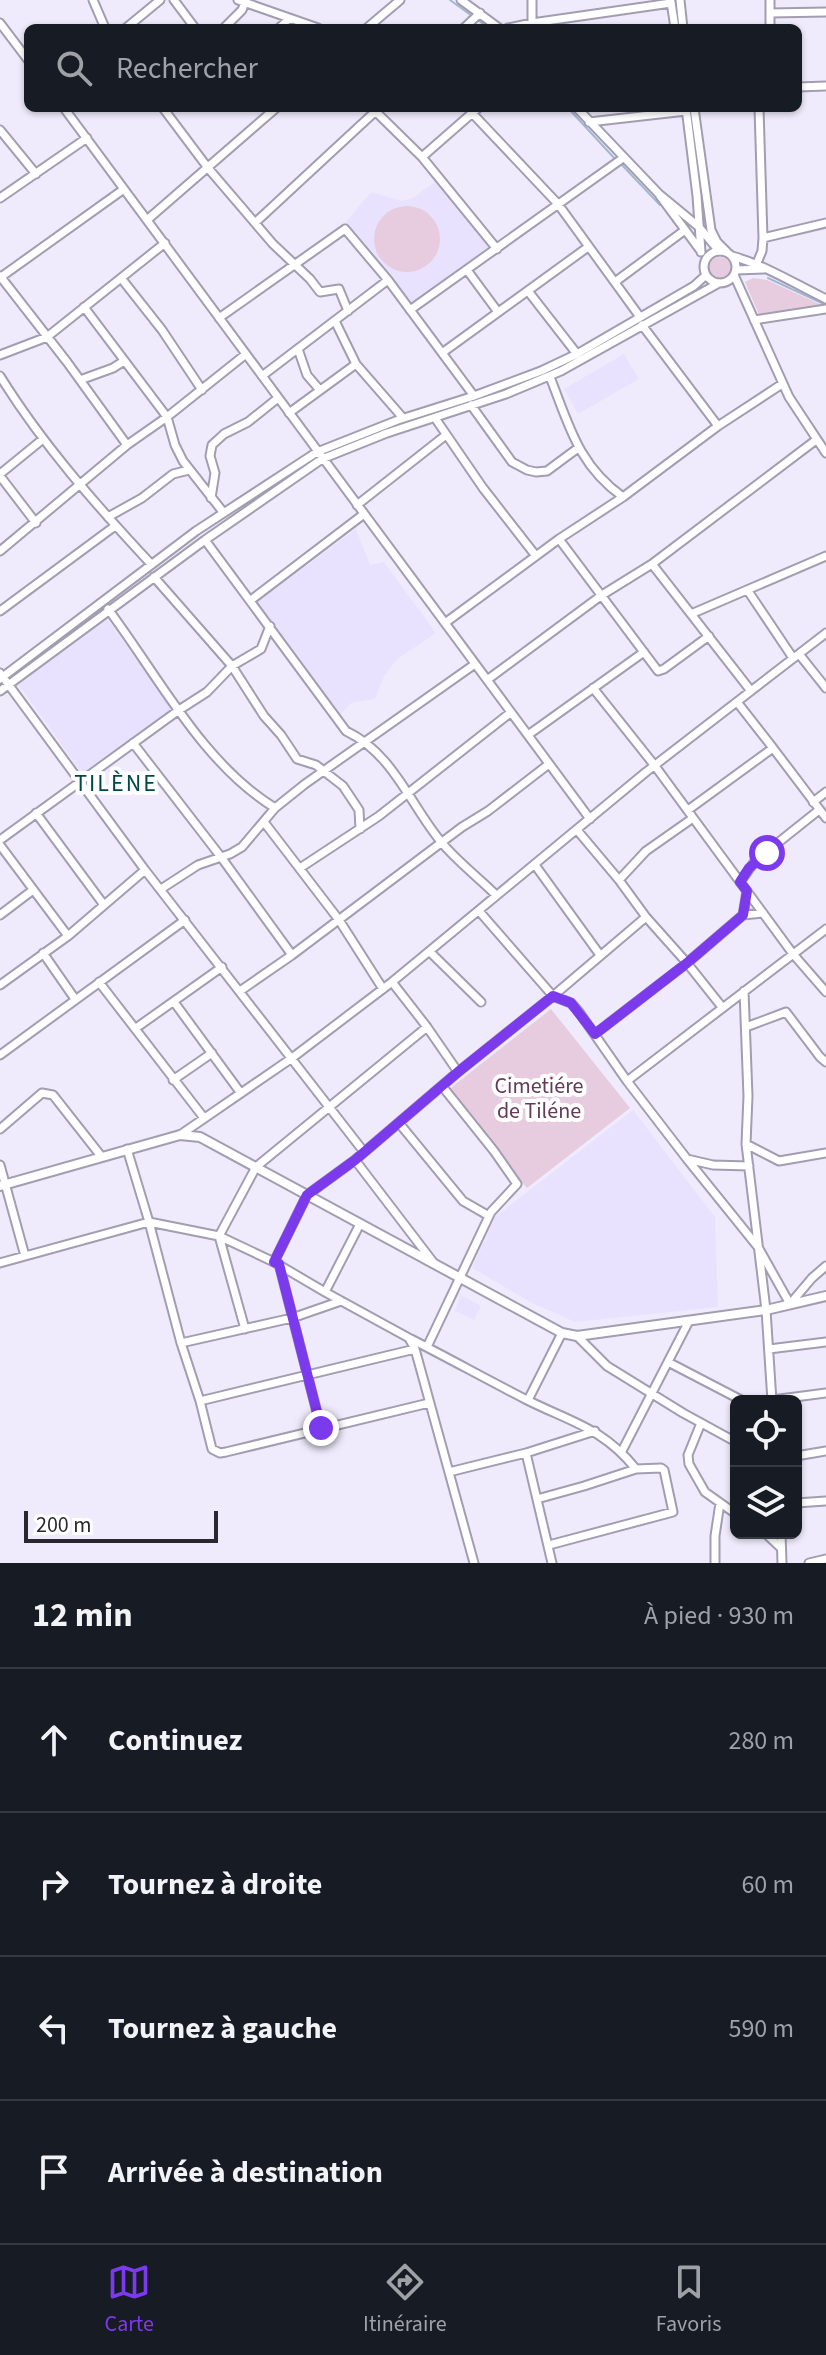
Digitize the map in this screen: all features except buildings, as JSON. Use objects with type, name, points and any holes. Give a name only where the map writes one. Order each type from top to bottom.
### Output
[{"type":"main road","points":[[2,1185],[180,1135],[200,1137],[562,1333],[577,1336],[689,1321],[766,1310],[826,1296]]},
{"type":"street","points":[[93,0],[103,24]]},
{"type":"street","points":[[131,24],[160,0]]},
{"type":"street","points":[[174,0],[192,24]]},
{"type":"street","points":[[372,24],[400,0]]},
{"type":"street","points":[[461,0],[494,24]]},
{"type":"street","points":[[532,0],[532,23]]},
{"type":"street","points":[[770,0],[770,24]]},
{"type":"street","points":[[228,24],[242,10],[243,1],[305,24]]},
{"type":"street","points":[[527,24],[674,1]]},
{"type":"street","points":[[674,1],[675,24]]},
{"type":"street","points":[[674,1],[682,24]]},
{"type":"street","points":[[770,13],[826,12]]},
{"type":"street","points":[[468,24],[480,13]]},
{"type":"street","points":[[283,24],[289,19]]},
{"type":"street","points":[[0,23],[24,55]]},
{"type":"street","points":[[802,87],[826,86]]},
{"type":"street","points":[[67,112],[590,819]]},
{"type":"street","points":[[166,112],[208,168],[277,249],[320,292],[339,289],[348,311]]},
{"type":"street","points":[[262,112],[266,117]]},
{"type":"street","points":[[147,220],[272,112]]},
{"type":"street","points":[[256,222],[373,112]]},
{"type":"street","points":[[379,112],[422,157],[497,249]]},
{"type":"street","points":[[422,157],[473,112]]},
{"type":"street","points":[[477,112],[558,204],[718,426]]},
{"type":"street","points":[[580,112],[659,194],[736,263],[735,273],[741,294],[782,384],[826,453]]},
{"type":"street","points":[[589,122],[666,112]]},
{"type":"street","points":[[689,112],[701,252]]},
{"type":"street","points":[[690,112],[711,230],[726,253]]},
{"type":"street","points":[[759,112],[761,266]]},
{"type":"street","points":[[0,130],[36,174]]},
{"type":"street","points":[[0,198],[87,138]]},
{"type":"street","points":[[410,310],[623,158]]},
{"type":"street","points":[[124,189],[0,277],[127,445]]},
{"type":"street","points":[[659,194],[701,252],[706,275],[712,281],[723,282],[741,294]]},
{"type":"street","points":[[763,238],[826,223]]},
{"type":"street","points":[[219,318],[345,229],[388,280],[474,396]]},
{"type":"street","points":[[615,282],[685,230]]},
{"type":"street","points":[[0,355],[47,337],[165,243]]},
{"type":"street","points":[[442,353],[588,247]]},
{"type":"street","points":[[705,262],[709,255],[726,253],[761,266],[826,299]]},
{"type":"street","points":[[364,1152],[145,870],[1,676],[223,512],[320,455],[403,418],[541,371],[723,282],[735,273],[761,266]]},
{"type":"street","points":[[467,270],[498,312]]},
{"type":"street","points":[[0,691],[320,455],[550,377],[573,366],[706,275]]},
{"type":"street","points":[[121,278],[162,330],[202,390]]},
{"type":"street","points":[[262,376],[388,280]]},
{"type":"street","points":[[528,291],[577,354]]},
{"type":"street","points":[[84,307],[167,417],[178,452],[223,512]]},
{"type":"street","points":[[754,320],[826,309]]},
{"type":"street","points":[[335,321],[356,364],[403,418]]},
{"type":"street","points":[[298,349],[307,375],[319,389]]},
{"type":"street","points":[[0,551],[127,445],[246,354]]},
{"type":"street","points":[[80,380],[124,361]]},
{"type":"street","points":[[289,413],[356,364]]},
{"type":"street","points":[[0,376],[43,439],[151,564]]},
{"type":"street","points":[[550,377],[578,448],[601,480],[623,497]]},
{"type":"street","points":[[445,623],[718,426],[782,384]]},
{"type":"street","points":[[211,498],[215,473],[210,456],[212,445],[278,398]]},
{"type":"street","points":[[471,405],[509,458],[527,470],[547,471],[578,448]]},
{"type":"street","points":[[435,418],[483,488],[536,556]]},
{"type":"street","points":[[357,505],[446,435]]},
{"type":"street","points":[[36,523],[0,475],[43,439]]},
{"type":"street","points":[[487,680],[602,595],[652,564],[816,440]]},
{"type":"street","points":[[108,517],[142,498],[173,474],[189,470]]},
{"type":"street","points":[[251,600],[364,514]]},
{"type":"street","points":[[0,611],[115,526]]},
{"type":"street","points":[[559,539],[660,671],[709,636]]},
{"type":"street","points":[[205,540],[346,731],[365,742],[403,782],[442,843],[496,895]]},
{"type":"street","points":[[691,614],[826,556]]},
{"type":"street","points":[[652,564],[751,691]]},
{"type":"street","points":[[154,577],[232,666],[264,716],[297,759],[323,770],[343,786],[359,810],[360,829]]},
{"type":"street","points":[[748,591],[796,656],[826,688]]},
{"type":"street","points":[[101,602],[229,773],[244,788],[275,808]]},
{"type":"street","points":[[68,936],[0,843],[36,813],[207,692],[232,666],[261,649],[270,626]]},
{"type":"street","points":[[180,1135],[292,1058],[383,989],[655,766],[826,633]]},
{"type":"street","points":[[528,735],[644,652]]},
{"type":"street","points":[[161,889],[198,865],[242,847],[275,808],[323,770],[475,664]]},
{"type":"street","points":[[593,688],[655,766],[793,954],[826,992]]},
{"type":"street","points":[[737,702],[826,818]]},
{"type":"street","points":[[300,868],[379,816],[510,713]]},
{"type":"street","points":[[133,743],[292,955]]},
{"type":"street","points":[[619,880],[646,851],[773,748]]},
{"type":"street","points":[[240,991],[549,764]]},
{"type":"street","points":[[813,802],[826,792]]},
{"type":"street","points":[[359,810],[379,816]]},
{"type":"street","points":[[740,882],[755,861],[819,810]]},
{"type":"street","points":[[36,813],[104,905]]},
{"type":"street","points":[[264,822],[339,920],[383,989]]},
{"type":"street","points":[[577,830],[646,917],[723,1006],[745,1012]]},
{"type":"street","points":[[535,865],[600,955]]},
{"type":"street","points":[[0,985],[68,936],[145,870]]},
{"type":"street","points":[[0,915],[33,890]]},
{"type":"street","points":[[743,915],[747,891]]},
{"type":"street","points":[[479,911],[553,996],[571,1003],[627,1081],[758,1247],[790,1304],[826,1266]]},
{"type":"street","points":[[595,1034],[743,915],[763,913]]},
{"type":"street","points":[[321,1428],[276,1263],[307,1195],[355,1160],[646,917]]},
{"type":"street","points":[[0,1055],[185,920]]},
{"type":"street","points":[[627,1081],[826,929]]},
{"type":"street","points":[[430,952],[481,1002]]},
{"type":"street","points":[[43,953],[75,999]]},
{"type":"street","points":[[136,1028],[222,967]]},
{"type":"street","points":[[99,982],[204,1118]]},
{"type":"street","points":[[392,982],[458,1072]]},
{"type":"street","points":[[744,991],[748,1108],[746,1144],[766,1310],[772,1395]]},
{"type":"street","points":[[174,1002],[240,1092]]},
{"type":"street","points":[[746,1027],[786,1012],[826,1062]]},
{"type":"street","points":[[245,1329],[219,1236],[256,1167],[427,1027]]},
{"type":"street","points":[[173,1080],[212,1053]]},
{"type":"street","points":[[427,1347],[489,1216],[516,1186],[516,1181],[442,1086]]},
{"type":"street","points":[[0,1129],[42,1093],[47,1093],[53,1095],[101,1156]]},
{"type":"street","points":[[399,1123],[463,1201],[489,1216]]},
{"type":"street","points":[[746,1144],[779,1161],[826,1153]]},
{"type":"street","points":[[127,1149],[212,1449],[220,1453],[429,1403]]},
{"type":"street","points":[[687,1159],[713,1165],[749,1166]]},
{"type":"street","points":[[355,1160],[434,1264]]},
{"type":"street","points":[[0,1165],[2,1185],[25,1256]]},
{"type":"street","points":[[0,1263],[149,1222],[219,1236],[276,1263],[528,1400],[576,1420],[622,1451],[636,1469]]},
{"type":"street","points":[[325,1292],[360,1224]]},
{"type":"street","points":[[181,1343],[292,1318],[341,1301]]},
{"type":"street","points":[[622,1451],[689,1321]]},
{"type":"street","points":[[528,1400],[562,1333]]},
{"type":"street","points":[[577,1336],[607,1366],[730,1439]]},
{"type":"street","points":[[409,1338],[415,1349],[474,1563]]},
{"type":"street","points":[[769,1349],[826,1342]]},
{"type":"street","points":[[200,1401],[415,1349]]},
{"type":"street","points":[[668,1362],[731,1395]]},
{"type":"street","points":[[802,1396],[826,1393]]},
{"type":"street","points":[[573,1439],[576,1420]]},
{"type":"street","points":[[701,1423],[687,1459],[700,1486],[730,1510]]},
{"type":"street","points":[[449,1472],[526,1453],[595,1431]]},
{"type":"street","points":[[802,1455],[826,1451]]},
{"type":"street","points":[[526,1453],[552,1563]]},
{"type":"street","points":[[537,1499],[636,1469],[664,1470],[673,1512],[549,1545]]},
{"type":"street","points":[[802,1503],[826,1501]]},
{"type":"street","points":[[715,1563],[720,1503]]},
{"type":"street","points":[[771,1539],[781,1548]]},
{"type":"street","points":[[781,1539],[782,1563]]},
{"type":"street","points":[[809,1563],[824,1561]]},
{"type":"shaded area","points":[[435,182],[493,247],[411,305],[345,223],[371,192],[402,201],[413,198]]},
{"type":"shaded area","points":[[624,354],[639,379],[578,414],[564,389]]},
{"type":"shaded area","points":[[356,529],[370,565],[384,562],[436,633],[396,660],[383,678],[375,699],[351,703],[338,717],[257,602]]},
{"type":"shaded area","points":[[107,619],[173,708],[82,773],[18,684]]},
{"type":"shaded area","points":[[633,1110],[715,1217],[718,1307],[575,1322],[530,1302],[472,1268],[495,1217]]},
{"type":"shaded area","points":[[461,1295],[481,1306],[474,1320],[455,1311]]},
{"type":"green space","points":[[400,206],[414,206],[426,211],[435,220],[440,239],[438,252],[431,263],[414,272],[400,272],[388,267],[379,258],[374,246],[374,232],[379,220],[388,211]]},
{"type":"green space","points":[[720,257],[728,260],[731,268],[728,276],[720,279],[712,276],[709,268],[712,260]]},
{"type":"green space","points":[[753,278],[767,280],[826,307],[763,324],[745,282]]},
{"type":"green space","name":"Cimetiére de Tiléne","points":[[551,1009],[630,1108],[527,1188],[448,1090]]},
{"type":"waterway","points":[[450,0],[472,16]]},
{"type":"waterway","points":[[477,19],[483,24]]},
{"type":"waterway","points":[[572,112],[616,160]]},
{"type":"waterway","points":[[697,158],[704,211]]},
{"type":"waterway","points":[[621,164],[660,205]]},
{"type":"waterway","points":[[768,278],[826,305]]},
{"type":"waterway","points":[[613,338],[706,286]]},
{"type":"waterway","points":[[475,400],[522,384]]},
{"type":"waterway","points":[[329,452],[378,433]]},
{"type":"waterway","points":[[258,499],[313,460]]},
{"type":"waterway","points":[[120,598],[158,571]]},
{"type":"district","name":"TILÈNE","points":[[116,783]]},
{"type":"route","points":[[321,1428],[279,1264],[274,1262],[307,1195],[355,1160],[553,996],[571,1003],[595,1034],[743,915],[747,891],[740,882],[755,861],[767,853]]}]
